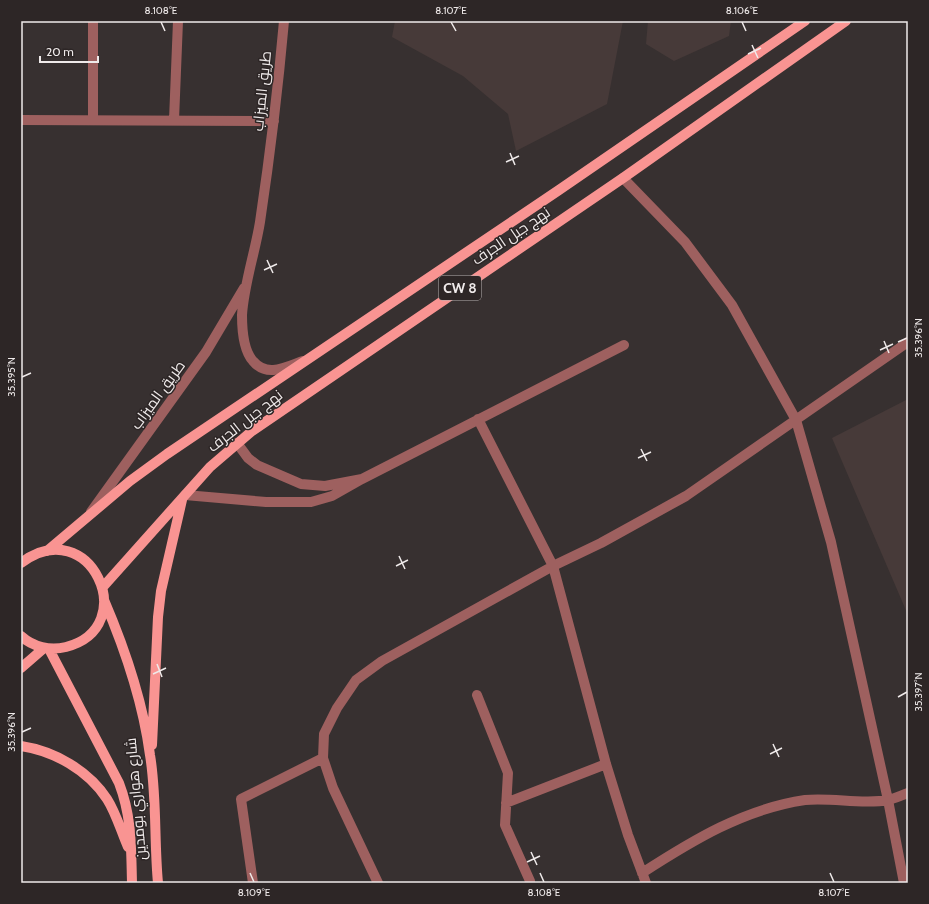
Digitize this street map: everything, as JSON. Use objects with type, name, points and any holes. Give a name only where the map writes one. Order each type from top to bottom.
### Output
[{"type":"main road","name":"نهج جبل الجرف","points":[[47,551],[130,481],[805,21]]},
{"type":"main road","name":"نهج جبل الجرف","points":[[102,588],[210,467],[237,443],[276,413],[623,178],[846,21]]},
{"type":"main road","points":[[150,755],[154,720],[156,647],[160,598],[184,497]]},
{"type":"main road","points":[[21,563],[30,556],[47,551],[66,552],[78,556],[88,563],[96,573],[102,588],[104,600],[104,608],[100,620],[93,631],[84,640],[73,646],[61,649],[46,648],[36,646],[21,636]]},
{"type":"main road","name":"شارع هواري بومدين","points":[[104,600],[116,628],[128,664],[144,724],[150,755],[158,883]]},
{"type":"main road","points":[[21,668],[46,648]]},
{"type":"main road","name":"شارع هواري بومدين","points":[[46,648],[119,783],[126,802],[129,815],[132,883]]},
{"type":"main road","points":[[21,746],[49,752],[63,760],[95,785],[107,799],[131,852]]},
{"type":"street","points":[[93,21],[93,120]]},
{"type":"street","points":[[174,120],[178,21]]},
{"type":"street","name":"طريق الميزاب","points":[[284,21],[274,121],[258,231],[242,313],[242,329],[249,354],[253,361],[262,369],[270,371],[306,360]]},
{"type":"street","points":[[21,120],[274,121]]},
{"type":"street","points":[[623,178],[685,242],[732,305],[796,420],[831,542],[888,800],[904,883]]},
{"type":"street","name":"طريق الميزاب","points":[[85,520],[206,352],[248,283]]},
{"type":"street","points":[[378,883],[333,788],[323,758],[324,734],[337,708],[356,680],[382,661],[552,566],[601,543],[686,496],[908,342]]},
{"type":"street","points":[[184,497],[266,502],[311,502],[332,496],[478,419],[624,345]]},
{"type":"street","points":[[478,419],[552,566],[606,764],[628,835],[646,883]]},
{"type":"street","points":[[237,443],[248,458],[257,465],[301,484],[325,486],[362,479]]},
{"type":"street","points":[[477,695],[508,774],[505,825],[530,881]]},
{"type":"street","points":[[253,883],[241,799],[323,758]]},
{"type":"street","points":[[506,804],[606,764]]},
{"type":"street","points":[[642,873],[680,848],[718,826],[764,809],[806,800],[888,800],[908,793]]},
{"type":"shaded area","points":[[395,21],[623,21],[607,104],[516,151],[508,114],[463,76],[392,37]]},
{"type":"shaded area","points":[[648,21],[731,21],[729,36],[674,61],[646,44]]},
{"type":"shaded area","points":[[908,399],[908,615],[832,438]]}]
